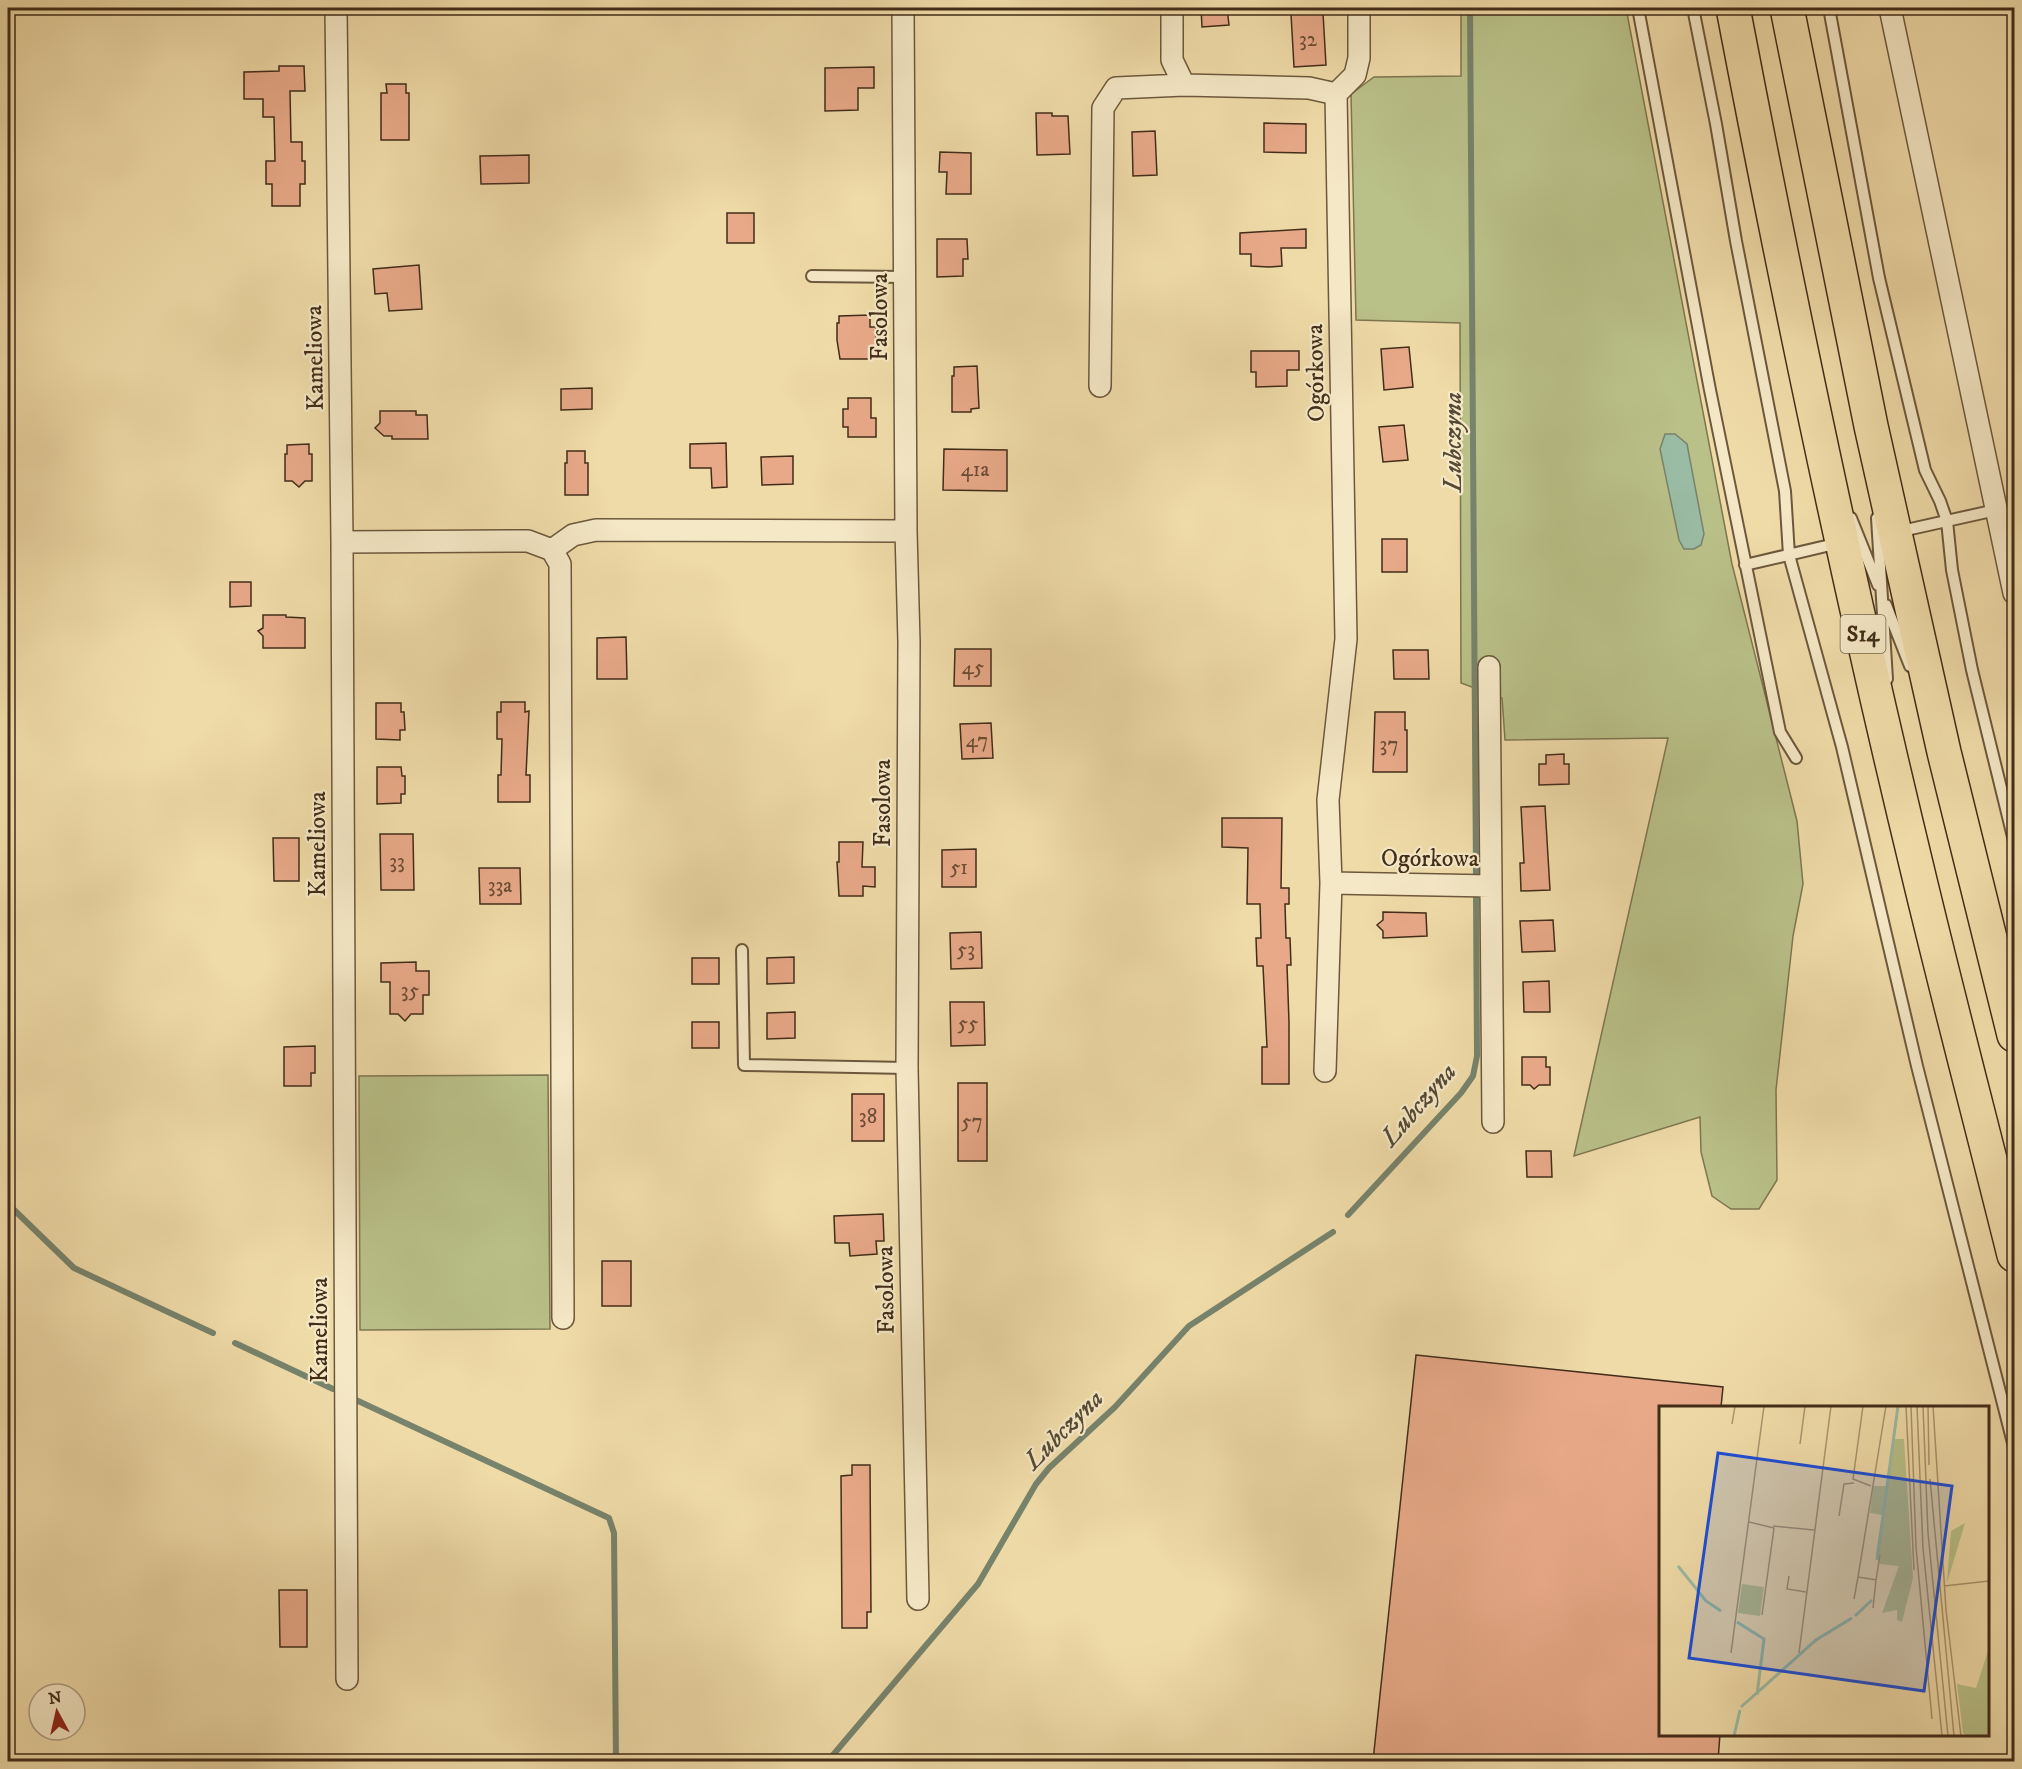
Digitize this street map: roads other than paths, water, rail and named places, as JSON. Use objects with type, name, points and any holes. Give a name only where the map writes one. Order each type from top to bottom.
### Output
[{"type":"highway","name":"S14","points":[[1733,8],[1767,184],[1842,543],[1893,766],[2014,1255]]},
{"type":"highway","name":"S14","points":[[1787,8],[1871,426],[1944,752],[2014,1035]]},
{"type":"street","name":"Kameliowa","points":[[336,8],[342,542],[347,1679]]},
{"type":"street","name":"Fasolowa","points":[[903,8],[906,531],[909,642],[907,1068],[918,1599]]},
{"type":"street","points":[[1172,8],[1172,60],[1184,85]]},
{"type":"street","points":[[1100,386],[1103,108],[1116,88],[1184,85],[1309,88],[1336,94],[1355,75],[1359,58],[1359,8]]},
{"type":"street","points":[[1890,8],[2014,593]]},
{"type":"street","name":"Ogórkowa","points":[[1325,1071],[1331,883],[1328,800],[1346,639],[1336,94]]},
{"type":"street","points":[[552,550],[573,535],[596,530],[906,531]]},
{"type":"street","points":[[342,542],[528,541],[552,550],[560,564],[563,1318]]},
{"type":"street","name":"Ogórkowa","points":[[1331,883],[1491,886],[1489,667]]},
{"type":"street","points":[[1491,886],[1493,1122]]},
{"type":"lane","points":[[1638,8],[1710,390],[1780,732],[1796,758]]},
{"type":"lane","points":[[1693,8],[1785,491],[1790,555],[1842,747],[1917,1066],[2014,1448]]},
{"type":"lane","points":[[1829,8],[1879,278],[1925,470],[1947,521],[1953,570],[1972,670],[2014,841]]},
{"type":"lane","points":[[812,276],[905,277]]},
{"type":"lane","points":[[1871,426],[1893,766]]},
{"type":"lane","points":[[1819,437],[1944,752]]},
{"type":"lane","points":[[1895,533],[1996,510]]},
{"type":"lane","points":[[1745,565],[1842,543]]},
{"type":"lane","points":[[742,950],[744,1065],[907,1068]]},
{"type":"waterway","name":"Lubczyna","points":[[1470,8],[1476,876]]},
{"type":"waterway","name":"Lubczyna","points":[[1348,1215],[1461,1093],[1473,1076],[1477,1056],[1476,896]]},
{"type":"waterway","points":[[8,1204],[74,1268],[213,1333]]},
{"type":"waterway","name":"Lubczyna","points":[[827,1762],[978,1584],[1036,1484],[1049,1468],[1115,1407],[1189,1326],[1333,1232]]},
{"type":"waterway","points":[[235,1343],[333,1389]]},
{"type":"waterway","points":[[356,1400],[609,1518],[614,1533],[616,1762]]}]
